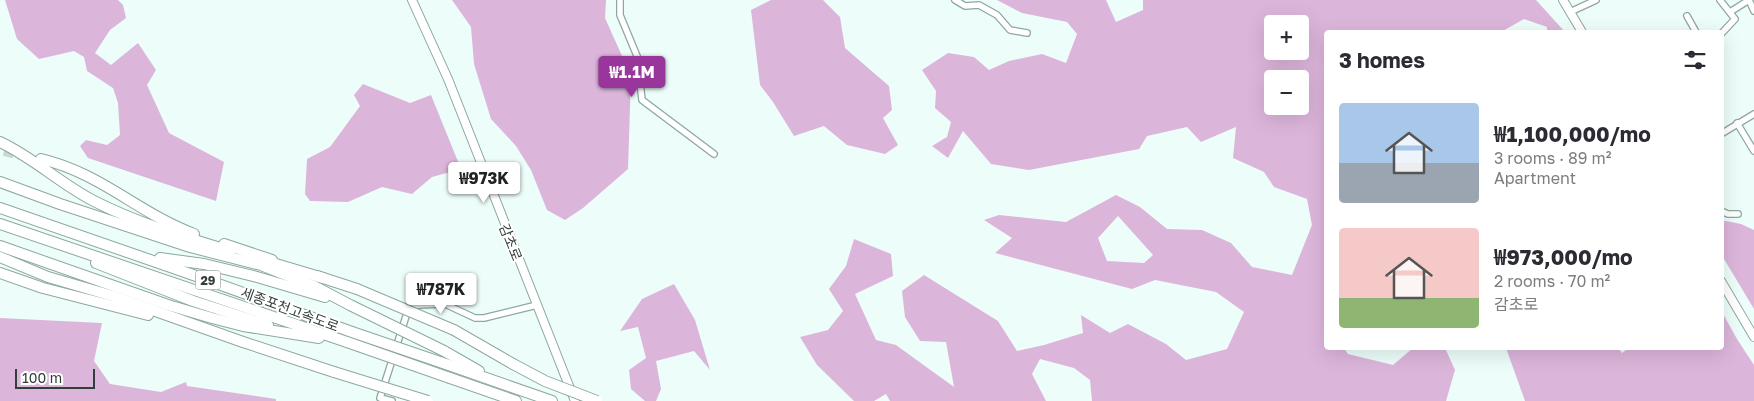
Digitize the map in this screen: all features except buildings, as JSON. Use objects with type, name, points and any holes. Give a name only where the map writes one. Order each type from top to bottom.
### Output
[{"type":"highway","points":[[1,148],[19,152],[94,201],[146,224],[323,278]]},
{"type":"highway","points":[[41,159],[77,170],[94,178],[173,226],[357,290],[454,330],[545,381],[597,401]]},
{"type":"highway","points":[[0,182],[190,247],[261,266],[314,286],[444,351],[504,385]]},
{"type":"highway","name":"세종포천고속도로","points":[[0,208],[552,401]]},
{"type":"highway","points":[[1,224],[193,301],[300,335]]},
{"type":"highway","name":"세종포천고속도로","points":[[1,224],[516,401]]},
{"type":"highway","points":[[0,246],[168,305],[212,318],[243,326],[347,342]]},
{"type":"highway","points":[[138,255],[213,266],[350,305]]},
{"type":"highway","points":[[0,256],[48,277],[113,296],[243,342],[428,401]]},
{"type":"highway","points":[[0,273],[43,288],[156,317],[286,360],[334,372]]},
{"type":"main road","name":"감초로","points":[[412,0],[448,79],[575,401]]},
{"type":"main road","points":[[1563,0],[1581,30]]},
{"type":"main road","points":[[1724,285],[1754,337]]},
{"type":"street","points":[[620,0],[620,15],[637,56],[642,100],[714,154]]},
{"type":"street","points":[[955,0],[965,6],[979,5],[997,15],[1010,30],[1027,33]]},
{"type":"street","points":[[1570,12],[1596,0]]},
{"type":"street","points":[[1720,0],[1735,19],[1724,31]]},
{"type":"street","points":[[1730,12],[1749,0],[1754,11]]},
{"type":"street","points":[[1686,16],[1695,30]]},
{"type":"street","points":[[1724,131],[1754,114]]},
{"type":"street","points":[[1737,123],[1754,151]]},
{"type":"street","points":[[1724,212],[1738,214]]},
{"type":"street","points":[[392,401],[379,399],[407,313],[412,308],[418,305],[444,304],[475,318],[484,318],[537,305]]},
{"type":"shaded area","points":[[5,0],[118,0],[123,5],[126,18],[110,30],[95,53],[111,65],[138,43],[156,70],[147,85],[169,133],[224,162],[216,201],[88,158],[80,146],[86,140],[107,145],[120,135],[118,103],[113,88],[87,71],[84,57],[74,51],[39,59],[17,39]]},
{"type":"shaded area","points":[[452,0],[606,0],[605,18],[631,76],[628,169],[583,208],[565,220],[547,210],[531,170],[516,146],[491,119],[474,64],[471,27]]},
{"type":"shaded area","points":[[771,0],[823,0],[840,17],[845,48],[889,86],[892,110],[883,118],[898,145],[885,154],[847,145],[824,126],[794,136],[760,85],[751,10]]},
{"type":"shaded area","points":[[997,0],[1106,0],[1116,22],[1143,10],[1143,0],[1536,0],[1563,30],[1547,30],[1547,27],[1524,19],[1505,30],[1324,30],[1324,350],[1345,350],[1348,354],[1393,365],[1411,350],[1446,350],[1455,370],[1446,401],[1092,401],[1090,380],[1074,368],[1040,359],[1032,374],[1046,401],[890,401],[886,394],[874,401],[854,401],[817,365],[800,337],[828,330],[843,311],[829,289],[846,266],[854,239],[891,254],[893,276],[855,294],[876,340],[896,345],[954,387],[946,342],[920,341],[905,317],[902,291],[924,275],[998,321],[1017,351],[1083,333],[1081,315],[1110,333],[1128,324],[1166,344],[1186,360],[1227,349],[1244,312],[1216,292],[1155,280],[1132,289],[995,253],[1012,238],[984,220],[999,215],[1066,222],[1116,195],[1140,207],[1167,229],[1202,230],[1231,243],[1252,267],[1292,275],[1312,225],[1307,199],[1274,187],[1264,172],[1233,158],[1236,127],[1201,142],[1187,127],[1147,136],[1139,149],[1029,170],[991,164],[963,131],[948,158],[932,146],[947,137],[951,122],[935,108],[936,91],[922,70],[948,53],[974,57],[989,70],[1009,61],[1042,54],[1066,63],[1077,34],[1067,22],[1022,13]],"holes":[[[1118,216],[1153,255],[1144,263],[1107,261],[1098,238]]]},
{"type":"shaded area","points":[[363,84],[410,103],[431,95],[461,169],[432,177],[412,194],[382,187],[348,202],[310,201],[305,194],[307,159],[330,147],[360,106],[354,95]]},
{"type":"shaded area","points":[[1724,221],[1741,224],[1754,230],[1754,309],[1724,259]]},
{"type":"shaded area","points":[[674,284],[695,320],[710,370],[694,351],[656,361],[661,389],[656,401],[645,401],[631,389],[629,370],[646,358],[638,327],[620,331],[642,299]]},
{"type":"shaded area","points":[[1724,315],[1754,365],[1754,401],[1525,401],[1507,350],[1620,350],[1622,353],[1626,350],[1724,350]]},
{"type":"shaded area","points":[[0,318],[102,323],[94,361],[110,384],[161,392],[186,382],[187,386],[276,399],[276,401],[0,401]]},
{"type":"tunnel","points":[[4,151],[20,155]]}]
